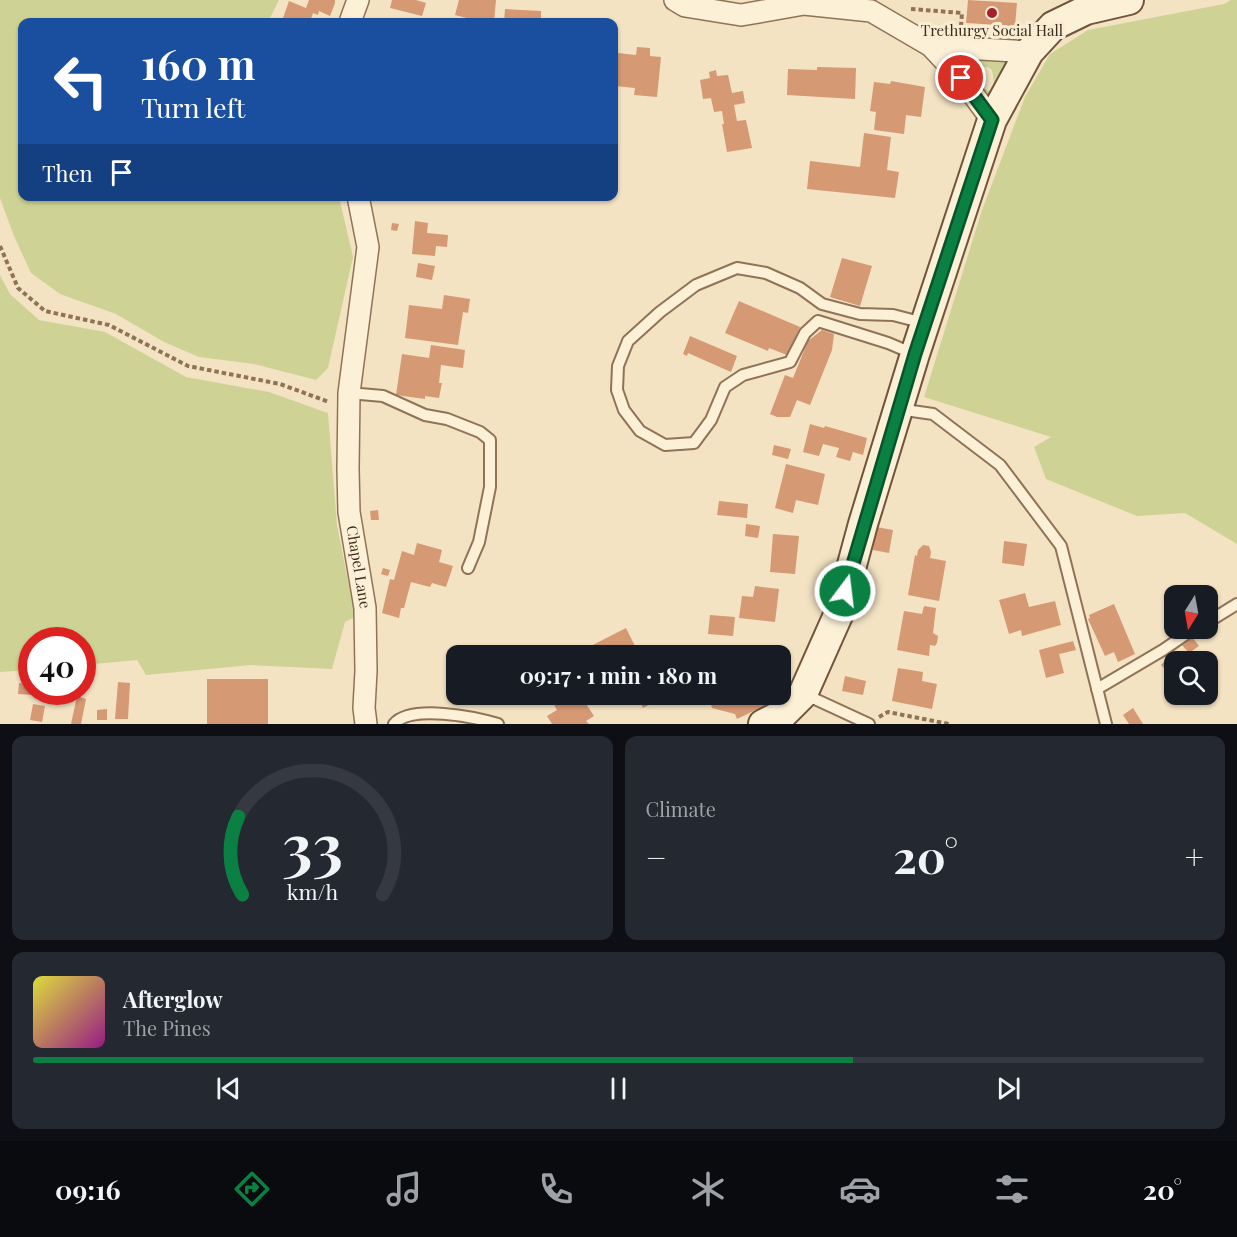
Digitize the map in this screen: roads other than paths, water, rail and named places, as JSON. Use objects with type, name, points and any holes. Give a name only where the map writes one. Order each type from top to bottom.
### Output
[{"type":"street","points":[[351,18],[358,0]]},
{"type":"street","points":[[675,0],[685,6],[741,15],[804,4],[871,12],[931,46],[961,78],[992,120]]},
{"type":"street","points":[[763,724],[783,714],[803,694],[839,613],[915,354],[992,120],[1029,52],[1053,26],[1086,10],[1129,0]]},
{"type":"street","points":[[931,46],[1029,52]]},
{"type":"street","name":"Chapel Lane","points":[[359,201],[368,247],[349,402],[349,512],[365,608],[364,708],[366,724]]},
{"type":"lane","points":[[915,354],[818,321],[805,333],[790,362],[743,375],[725,387],[711,420],[694,443],[665,445],[640,431],[624,410],[617,390],[618,366],[628,341],[660,312],[696,285],[737,268],[766,273],[801,288],[822,304],[860,314],[892,315],[926,323]]},
{"type":"lane","points":[[349,402],[383,396],[424,415],[447,419],[480,432],[490,440],[490,487],[479,542],[468,568]]},
{"type":"lane","points":[[898,410],[933,414],[1000,465],[1061,546],[1106,724]]},
{"type":"lane","points":[[1218,616],[1237,604]]},
{"type":"lane","points":[[1096,688],[1179,639]]},
{"type":"lane","points":[[803,694],[868,724]]},
{"type":"lane","points":[[394,724],[396,721],[416,714],[451,715],[498,724]]},
{"type":"place","name":"Trethurgy Social Hall","points":[[992,13]]}]
